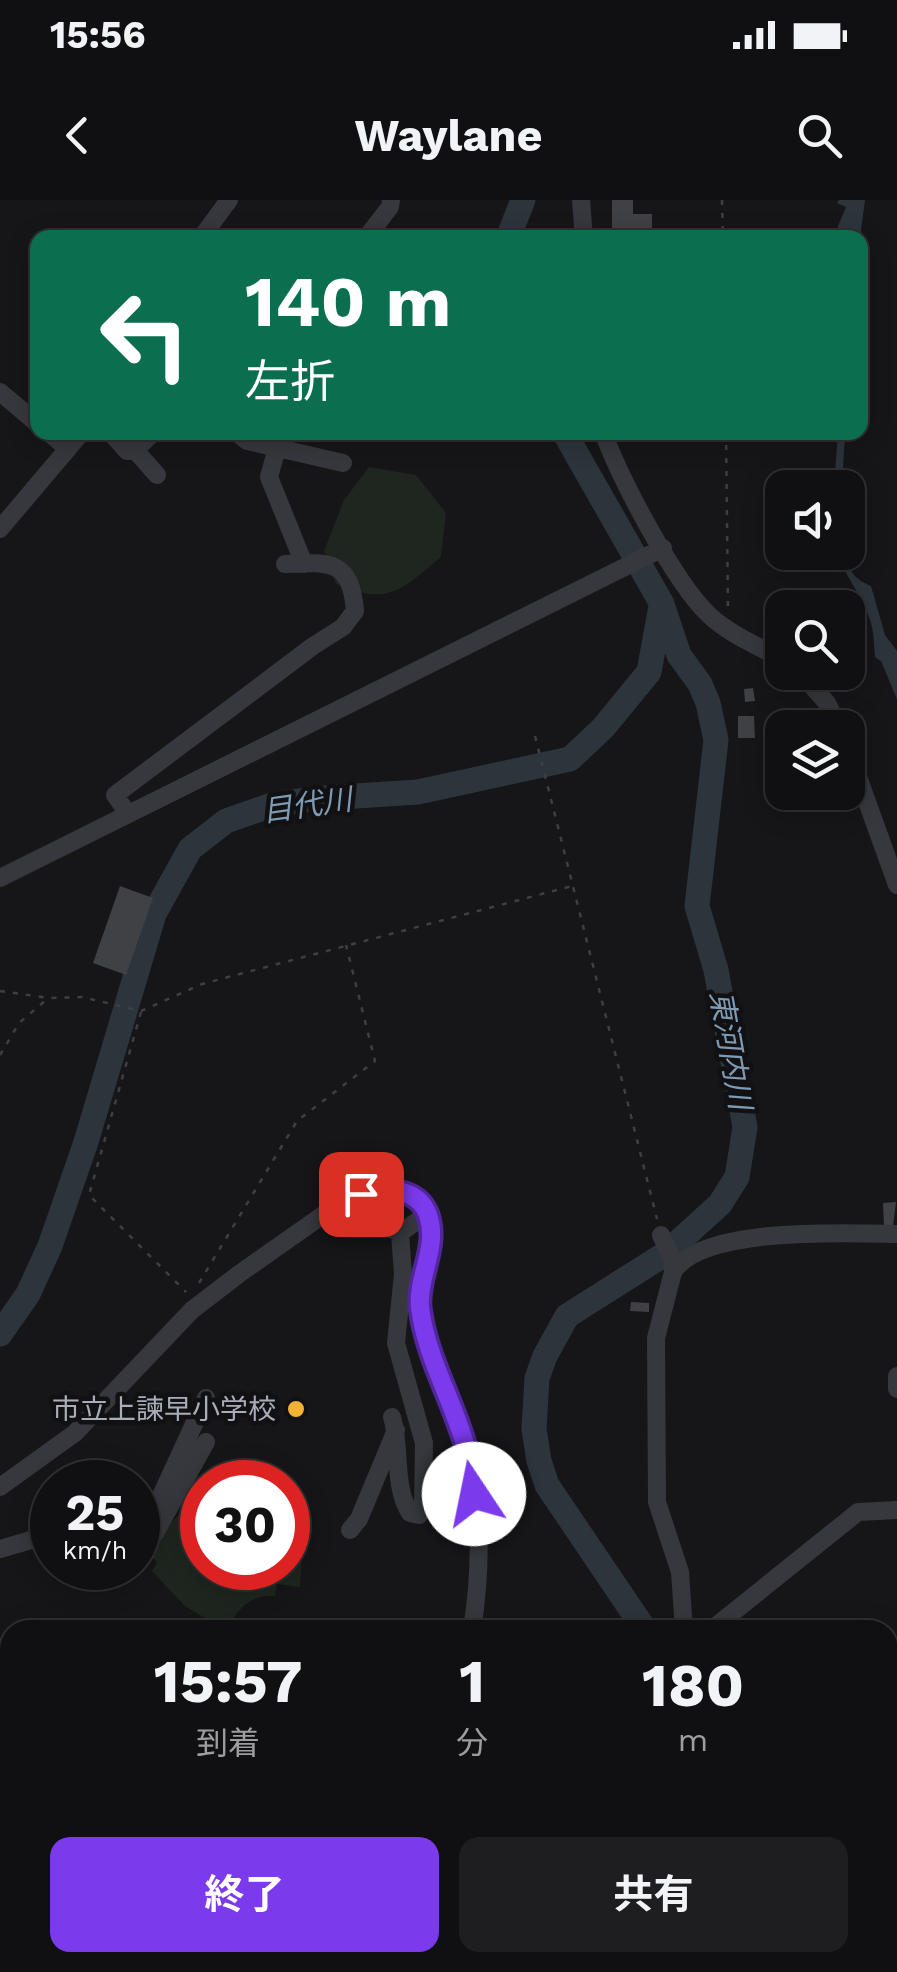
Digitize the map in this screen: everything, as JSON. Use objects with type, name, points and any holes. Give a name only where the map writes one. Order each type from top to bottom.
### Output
[{"type":"street","points":[[207,230],[229,200]]},
{"type":"street","points":[[372,230],[391,200]]},
{"type":"street","points":[[581,200],[583,230]]},
{"type":"street","points":[[0,392],[30,417]]},
{"type":"street","points":[[57,440],[68,450]]},
{"type":"street","points":[[0,529],[76,440]]},
{"type":"street","points":[[117,440],[127,451],[135,450],[146,440]]},
{"type":"street","points":[[246,440],[285,443],[343,463]]},
{"type":"street","points":[[606,440],[659,551],[708,614],[765,650]]},
{"type":"street","points":[[285,443],[269,477],[304,564]]},
{"type":"street","points":[[135,450],[157,476]]},
{"type":"street","points":[[0,878],[659,551]]},
{"type":"street","points":[[128,814],[116,795],[313,646],[332,636],[356,612],[350,580],[340,568],[324,562],[285,564]]},
{"type":"street","points":[[816,690],[831,710]]},
{"type":"street","points":[[865,796],[897,885]]},
{"type":"street","points":[[0,1488],[75,1433],[192,1310],[347,1198],[393,1188],[418,1202],[428,1214],[432,1242],[420,1303],[426,1338],[468,1454],[478,1538],[479,1584],[474,1620]]},
{"type":"street","points":[[400,1234],[428,1214]]},
{"type":"street","points":[[366,1216],[400,1234]]},
{"type":"street","points":[[350,1530],[358,1519],[394,1423],[403,1502],[410,1513],[419,1515],[423,1508],[424,1443],[396,1344],[403,1274],[400,1234]]},
{"type":"street","points":[[673,1265],[716,1246],[753,1236],[897,1234]]},
{"type":"street","points":[[661,1235],[673,1265],[656,1338],[657,1502],[680,1572],[683,1620]]},
{"type":"street","points":[[897,1376],[897,1389]]},
{"type":"street","points":[[160,1498],[206,1398]]},
{"type":"street","points":[[160,1526],[206,1442]]},
{"type":"street","points":[[724,1620],[858,1512],[897,1510]]},
{"type":"street","points":[[0,1549],[30,1541]]},
{"type":"path","points":[[722,200],[723,230]]},
{"type":"path","points":[[726,440],[728,629]]},
{"type":"path","points":[[535,736],[661,1235]]},
{"type":"path","points":[[0,991],[49,998],[82,997],[142,1011],[202,984],[572,886]]},
{"type":"path","points":[[198,1284],[297,1121],[374,1061],[346,944]]},
{"type":"path","points":[[0,1055],[18,1023],[49,998]]},
{"type":"path","points":[[142,1011],[89,1194],[190,1297]]},
{"type":"shaded area","points":[[865,200],[861,230],[838,230],[846,207],[837,203]]},
{"type":"shaded area","points":[[837,440],[845,440],[843,470],[835,470]]},
{"type":"shaded area","points":[[369,467],[416,475],[446,513],[441,557],[404,586],[382,594],[354,591],[336,584],[324,551],[344,500]]},
{"type":"shaded area","points":[[845,570],[851,570],[871,586],[885,635],[897,651],[897,699],[881,661],[875,657],[865,590],[856,590]]},
{"type":"shaded area","points":[[180,1514],[180,1590],[276,1590],[275,1596],[246,1604],[232,1620],[208,1620],[185,1606],[160,1579],[160,1533]]},
{"type":"building","points":[[612,200],[633,200],[633,214],[652,214],[652,230],[612,230]]},
{"type":"building","points":[[753,688],[755,701],[745,702],[744,689]]},
{"type":"building","points":[[738,716],[754,716],[755,738],[738,738]]},
{"type":"building","points":[[120,886],[153,898],[126,975],[93,963]]},
{"type":"building","points":[[896,1202],[893,1226],[884,1226],[883,1203]]},
{"type":"building","points":[[631,1302],[649,1303],[649,1312],[630,1311]]},
{"type":"waterway","name":"目代川","points":[[511,230],[523,200]]},
{"type":"waterway","name":"東河内川","points":[[569,440],[662,604],[679,655],[708,703],[716,740],[697,906],[716,970],[745,1127],[737,1177],[720,1204],[665,1254],[567,1316],[537,1378],[534,1429],[547,1485],[638,1620]]},
{"type":"waterway","name":"目代川","points":[[0,1334],[28,1294],[50,1246],[86,1142],[154,914],[190,849],[226,821],[269,806],[310,799],[418,792],[570,759],[603,728],[649,672],[661,606]]},
{"type":"place","name":"市立上諫早小学校","points":[[296,1409]]},
{"type":"route","points":[[361,1194],[393,1188],[418,1202],[428,1214],[432,1242],[420,1303],[426,1338],[468,1454],[474,1494]]}]
